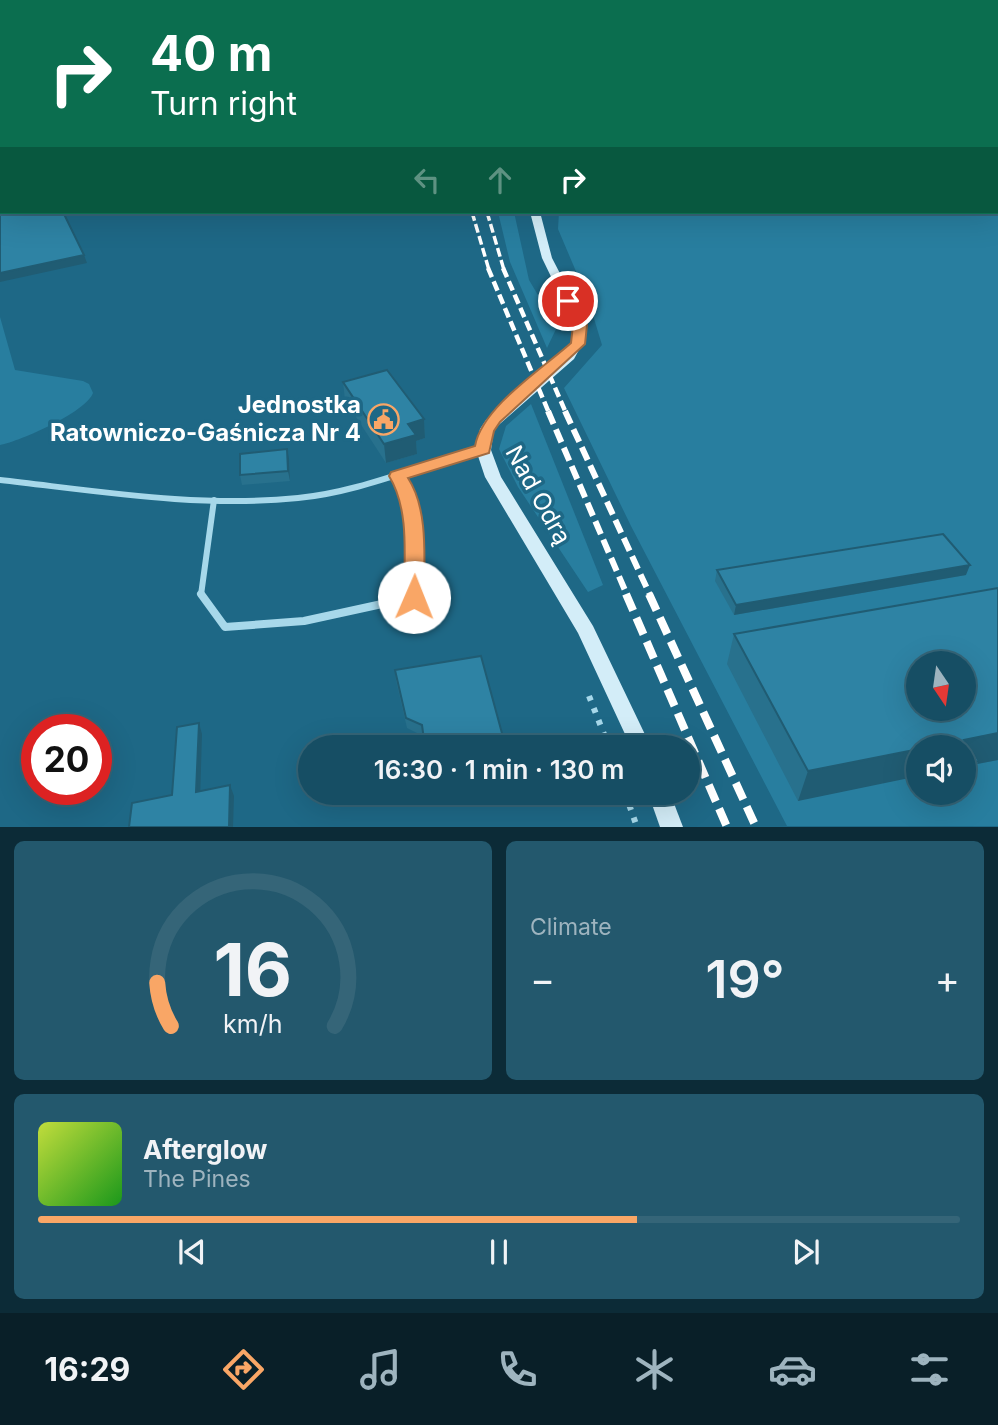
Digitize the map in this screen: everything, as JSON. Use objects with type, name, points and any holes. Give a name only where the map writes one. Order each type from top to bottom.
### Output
[{"type":"street","name":"Nad Odrą","points":[[535,214],[547,258],[578,320],[580,337],[569,356],[495,418],[486,431],[483,449],[489,469],[597,649],[636,735]]},
{"type":"street","points":[[663,805],[671,827]]},
{"type":"lane","points":[[0,480],[63,490],[214,500],[300,498],[397,476],[442,459],[483,449]]},
{"type":"lane","points":[[214,500],[201,595],[225,626],[304,621],[414,597],[414,537],[404,487],[397,476]]},
{"type":"path","points":[[587,689],[604,735]]},
{"type":"path","points":[[629,805],[637,827]]},
{"type":"shaded area","points":[[498,214],[514,214],[529,280],[557,327],[547,348],[510,262]]},
{"type":"shaded area","points":[[559,214],[998,214],[998,826],[787,826],[631,526],[564,388],[602,345],[589,302],[558,229]]},
{"type":"shaded area","points":[[0,317],[15,370],[83,381],[89,384],[93,393],[88,401],[66,417],[37,432],[0,445]]},
{"type":"shaded area","points":[[531,404],[603,585],[588,592],[518,487],[499,449],[506,426]]},
{"type":"building","points":[[0,214],[64,214],[84,255],[0,273]]},
{"type":"building","name":"Jednostka Ratowniczo-Gaśnicza Nr 4","points":[[387,370],[424,419],[408,424],[416,435],[384,444],[343,382]]},
{"type":"building","points":[[287,449],[288,471],[240,475],[240,454]]},
{"type":"building","points":[[943,534],[970,565],[736,605],[717,570]]},
{"type":"building","points":[[998,588],[998,733],[976,738],[976,735],[906,735],[906,752],[808,771],[734,634]]},
{"type":"building","points":[[481,656],[502,735],[423,735],[422,725],[406,718],[395,670]]},
{"type":"building","points":[[199,723],[196,792],[230,785],[229,827],[129,827],[132,803],[172,795],[177,727]]},
{"type":"railway","points":[[473,214],[489,270]]},
{"type":"railway","points":[[488,214],[504,270]]},
{"type":"railway","points":[[488,268],[549,413]]},
{"type":"railway","points":[[503,268],[566,413]]},
{"type":"railway","points":[[548,411],[627,595]]},
{"type":"railway","points":[[565,411],[650,595]]},
{"type":"railway","points":[[626,594],[727,827]]},
{"type":"railway","points":[[649,594],[756,827]]},
{"type":"place","name":"Jednostka Ratowniczo-Gaśnicza Nr 4","points":[[384,419]]},
{"type":"route","points":[[414,597],[414,537],[404,487],[397,476],[442,459],[483,449],[486,431],[498,414],[569,356],[578,344],[580,325],[568,301]]}]
